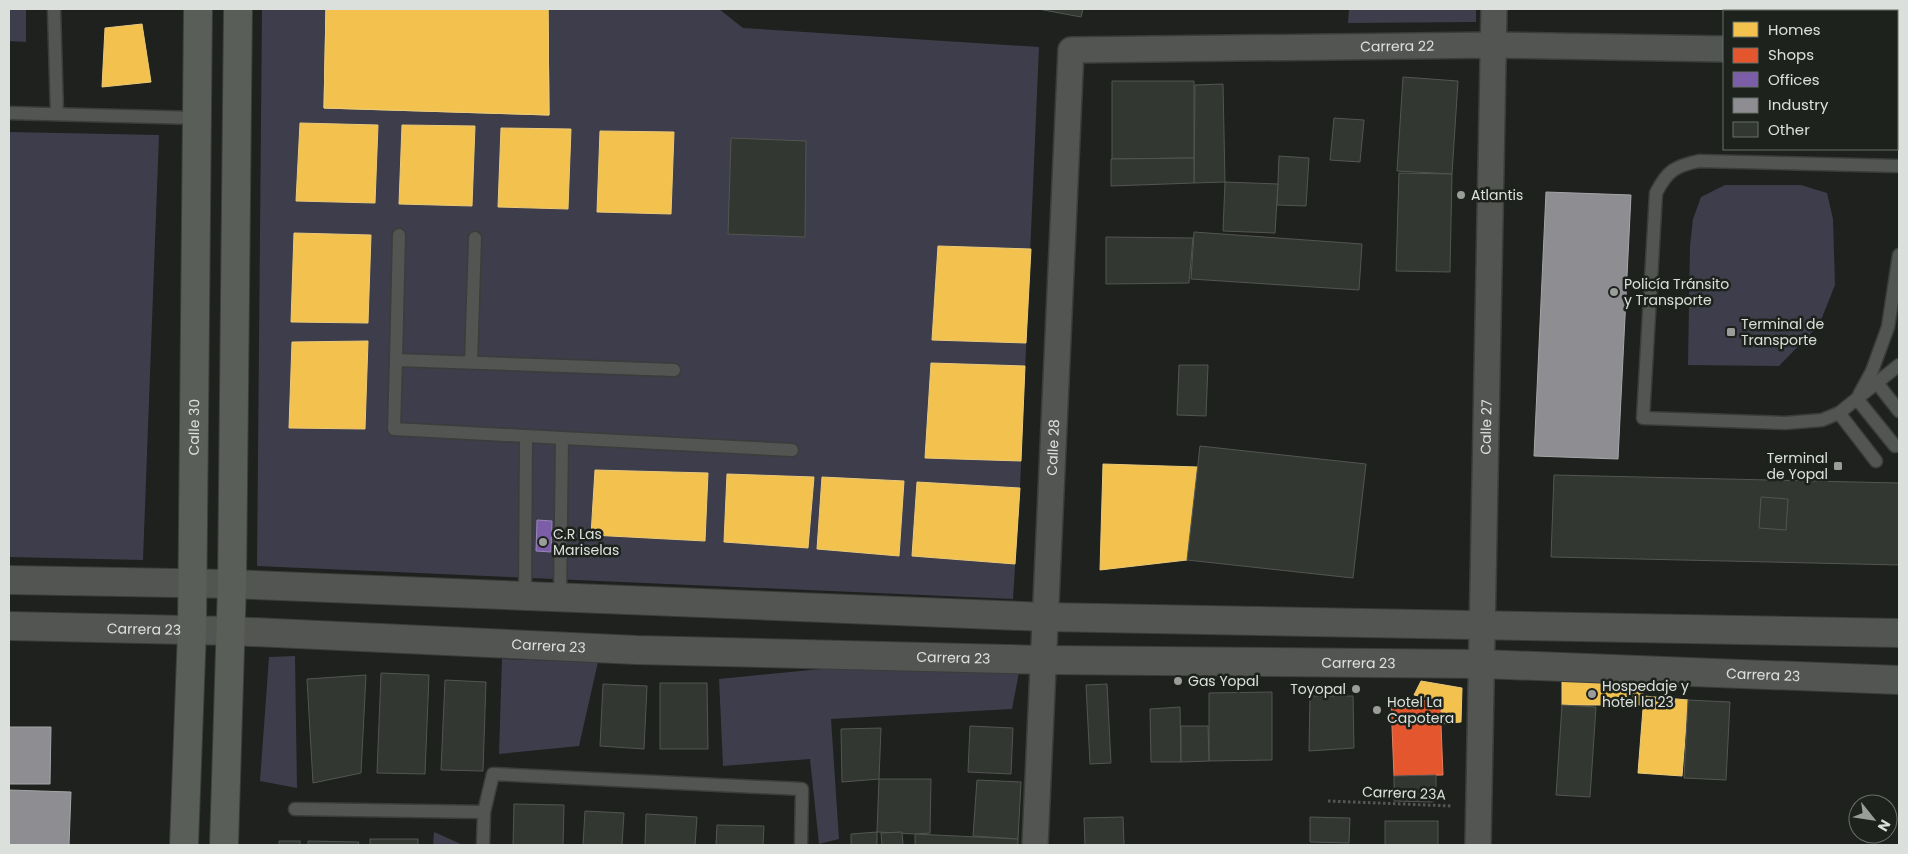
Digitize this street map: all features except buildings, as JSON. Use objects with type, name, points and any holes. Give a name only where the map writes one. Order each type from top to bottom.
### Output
[{"type":"main road","name":"Calle 30","points":[[184,845],[192,630],[198,9]]},
{"type":"main road","points":[[224,845],[232,584],[238,9]]},
{"type":"street","name":"Calle 27","points":[[1478,845],[1494,9]]},
{"type":"street","name":"Carrera 22","points":[[1071,50],[1493,45],[1723,49]]},
{"type":"street","name":"Calle 28","points":[[1035,845],[1071,50]]},
{"type":"street","points":[[9,580],[232,584],[1046,617],[1899,633]]},
{"type":"street","name":"Carrera 23","points":[[9,626],[231,631],[637,650],[1044,660],[1482,664],[1899,680]]},
{"type":"lane","points":[[54,9],[57,114]]},
{"type":"lane","points":[[9,113],[197,118]]},
{"type":"lane","points":[[1899,166],[1698,161],[1677,167],[1668,173],[1656,193],[1643,418],[1785,423],[1822,420],[1838,414],[1899,366]]},
{"type":"lane","points":[[399,235],[394,429],[792,450]]},
{"type":"lane","points":[[471,362],[475,238]]},
{"type":"lane","points":[[1856,399],[1872,371],[1888,328],[1899,255]]},
{"type":"lane","points":[[396,360],[674,370]]},
{"type":"lane","points":[[1877,383],[1899,411]]},
{"type":"lane","points":[[1856,399],[1895,446]]},
{"type":"lane","points":[[1838,414],[1876,461]]},
{"type":"lane","points":[[525,595],[526,437]]},
{"type":"lane","points":[[560,597],[562,438]]},
{"type":"lane","points":[[483,845],[484,812],[493,774],[802,789],[801,845]]},
{"type":"lane","points":[[295,809],[484,812]]},
{"type":"path","name":"Carrera 23A","points":[[1328,801],[1479,807]]},
{"type":"shaded area","points":[[9,9],[26,9],[26,42],[9,41]]},
{"type":"shaded area","points":[[262,9],[719,9],[743,28],[1039,47],[1020,488],[1013,599],[257,566]]},
{"type":"shaded area","points":[[1349,9],[1476,9],[1476,22],[1348,23]]},
{"type":"shaded area","points":[[9,132],[159,135],[143,560],[9,557]]},
{"type":"shaded area","points":[[1725,185],[1801,185],[1827,193],[1833,219],[1835,285],[1819,325],[1779,366],[1688,365],[1690,246],[1693,219],[1701,197]]},
{"type":"shaded area","points":[[295,656],[297,788],[260,781],[269,657]]},
{"type":"shaded area","points":[[502,659],[598,662],[579,746],[499,754]]},
{"type":"shaded area","points":[[851,666],[1020,667],[1012,709],[831,719],[839,839],[819,844],[810,759],[723,766],[719,679]]},
{"type":"shaded area","points":[[434,832],[461,844],[461,845],[433,845]]},
{"type":"place","name":"Atlantis","points":[[1461,195]]},
{"type":"place","name":"Policía Tránsito y Transporte","points":[[1614,292]]},
{"type":"place","name":"Terminal de Transporte","points":[[1731,332]]},
{"type":"place","name":"Terminal de Yopal","points":[[1838,466]]},
{"type":"place","name":"C.R Las Mariselas","points":[[543,542]]},
{"type":"place","name":"Gas Yopal","points":[[1178,681]]},
{"type":"place","name":"Toyopal","points":[[1356,689]]},
{"type":"place","name":"Hospedaje y hotel la 23","points":[[1592,694]]},
{"type":"place","name":"Hotel La Capotera","points":[[1377,710]]}]
